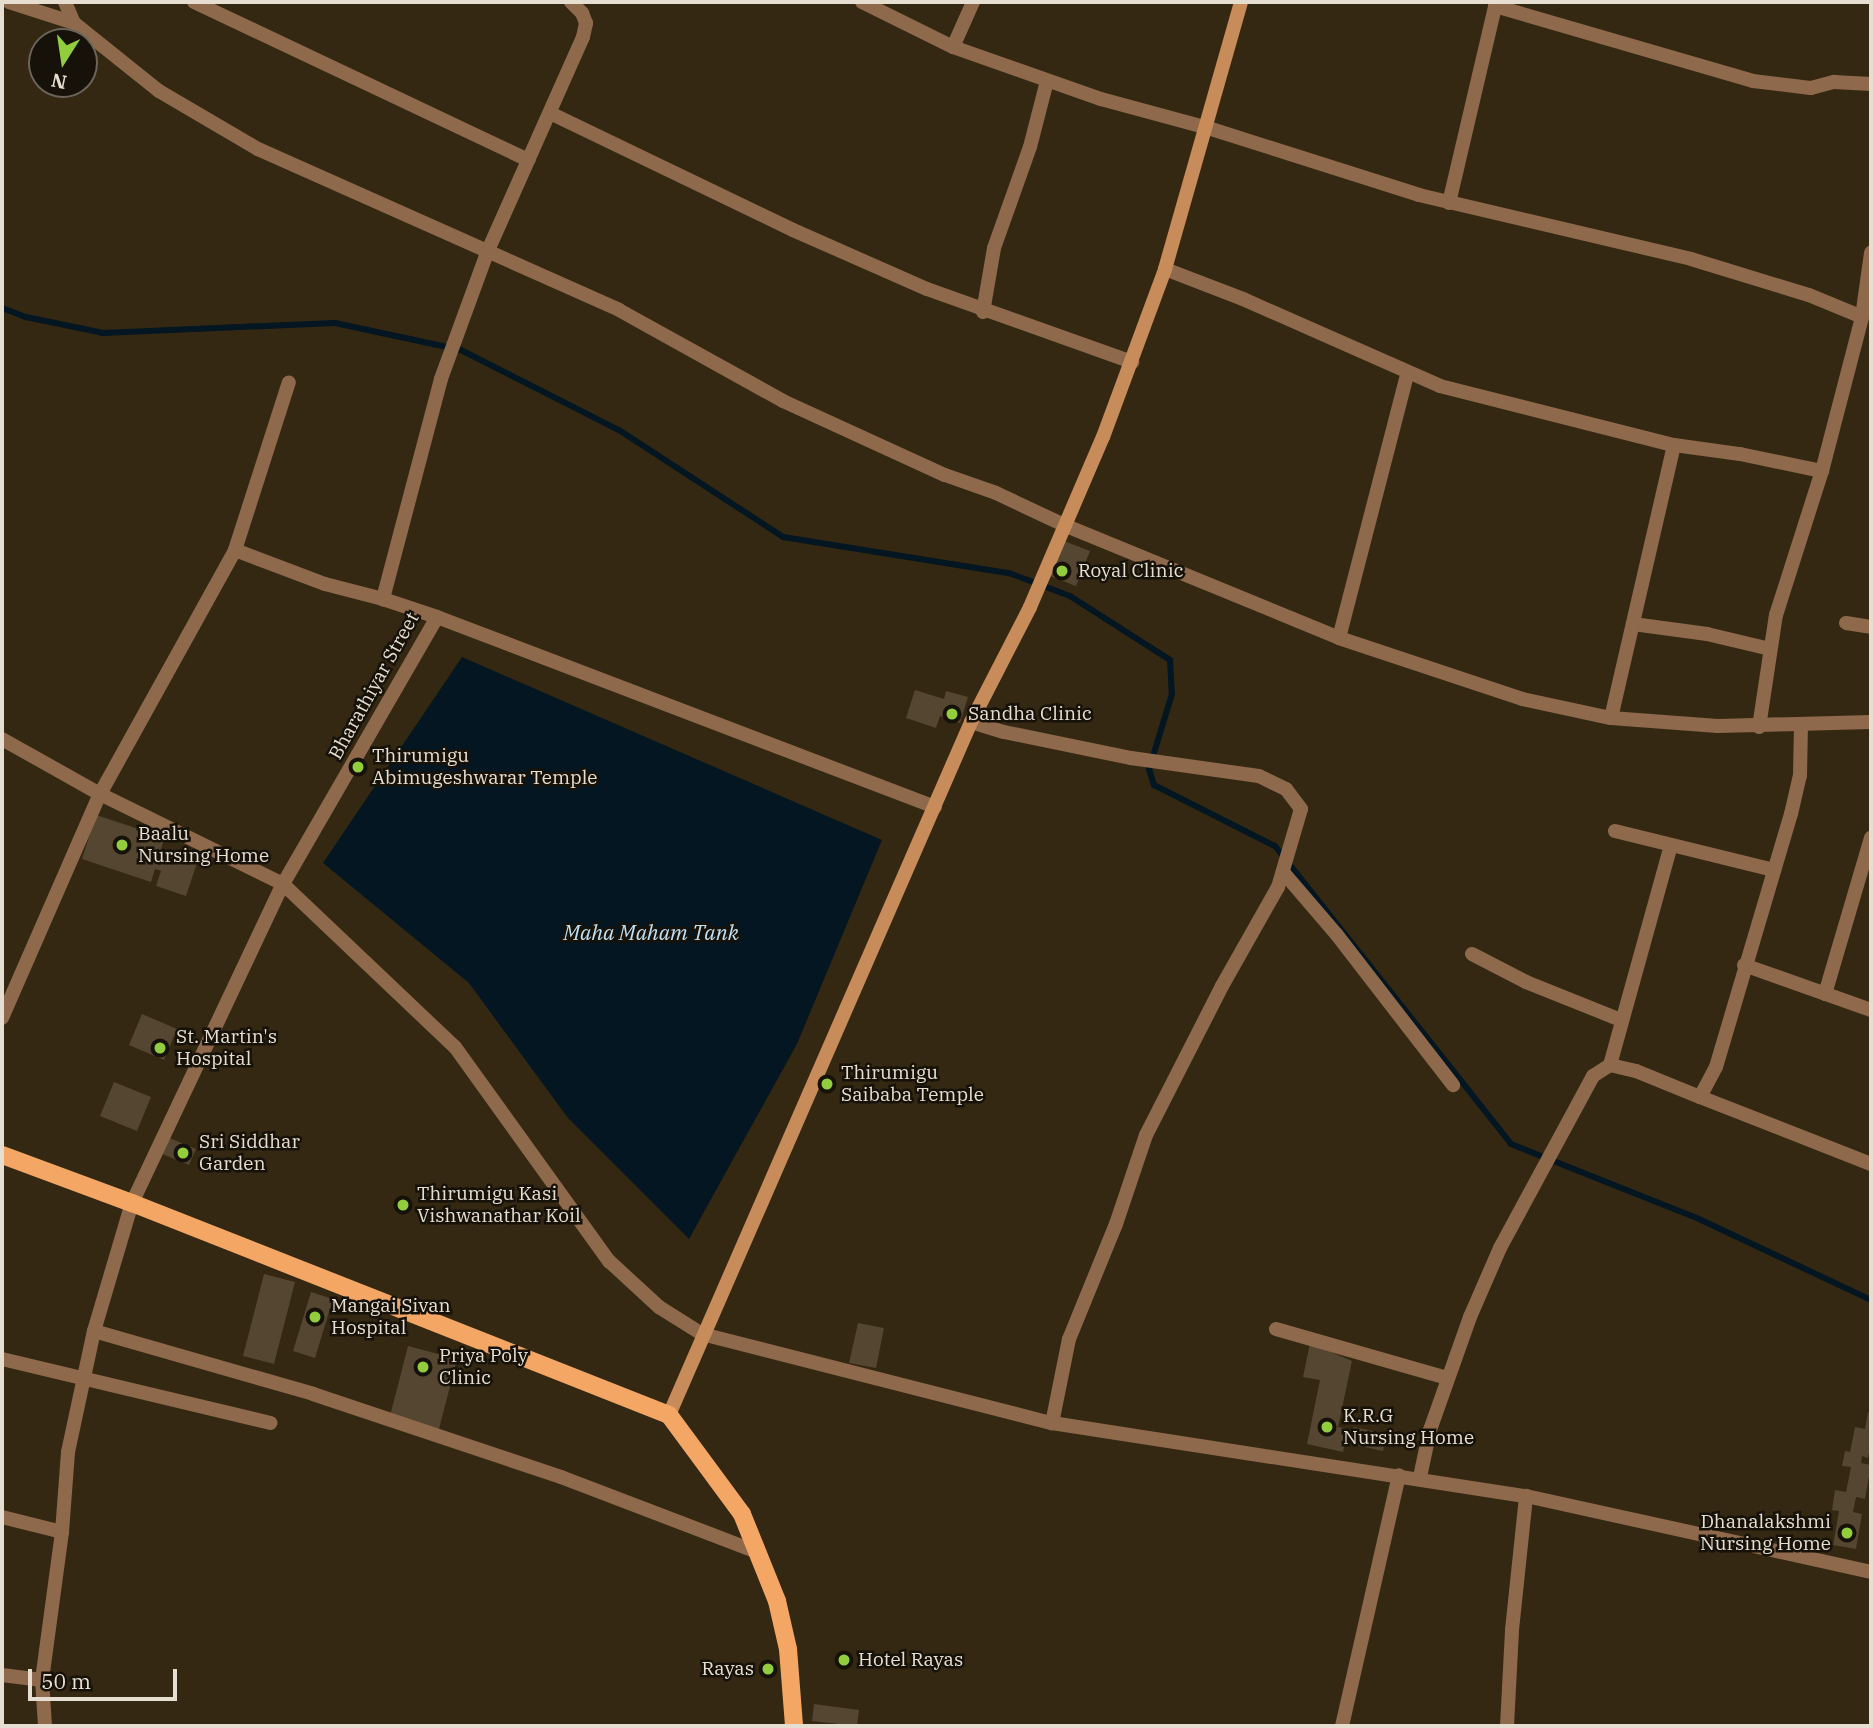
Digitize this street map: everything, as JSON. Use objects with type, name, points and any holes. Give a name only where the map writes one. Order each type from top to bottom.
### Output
[{"type":"main road","points":[[2,1155],[132,1203],[669,1415],[742,1514],[777,1601],[788,1649],[794,1726]]},
{"type":"street","points":[[9,2],[74,23],[159,91],[258,149],[619,310],[783,401],[1064,525],[1339,638],[1522,699],[1611,718],[1668,725],[1759,727],[1871,722]]},
{"type":"street","points":[[65,2],[74,23]]},
{"type":"street","points":[[194,2],[215,6],[529,160]]},
{"type":"street","name":"Bharathiyar Street","points":[[45,1726],[43,1681],[62,1532],[68,1452],[94,1331],[132,1203],[283,884],[438,617],[383,599],[441,379],[487,253],[551,113],[586,23],[582,13],[571,2]]},
{"type":"street","points":[[862,2],[953,47],[1101,99],[1205,127],[1308,162],[1449,202],[1691,258],[1809,295],[1862,317]]},
{"type":"street","points":[[953,47],[973,2]]},
{"type":"street","points":[[669,1415],[702,1334],[971,722],[1047,569],[1132,362],[1166,269],[1241,2]]},
{"type":"street","points":[[1449,202],[1495,4],[1753,81],[1811,88],[1834,82],[1871,84]]},
{"type":"street","points":[[983,312],[994,248],[1030,147],[1047,80]]},
{"type":"street","points":[[551,113],[793,230],[983,312],[1132,362]]},
{"type":"street","points":[[1759,727],[1770,649],[1790,563],[1822,471],[1862,317],[1871,253]]},
{"type":"street","points":[[1166,269],[1244,299],[1440,386],[1674,445],[1740,454],[1822,471]]},
{"type":"street","points":[[1339,638],[1408,372]]},
{"type":"street","points":[[2,1018],[100,794],[235,550],[289,382]]},
{"type":"street","points":[[1611,718],[1674,445]]},
{"type":"street","points":[[235,550],[325,584],[383,599]]},
{"type":"street","points":[[438,617],[935,807]]},
{"type":"street","points":[[1846,623],[1871,627]]},
{"type":"street","points":[[1633,624],[1707,634],[1770,649]]},
{"type":"street","points":[[971,722],[1004,732],[1131,758],[1259,776],[1286,789],[1301,809],[1279,887],[1222,986],[1146,1136],[1116,1224],[1069,1339],[1052,1423]]},
{"type":"street","points":[[1700,1097],[1716,1067],[1731,1025],[1744,965],[1800,776],[1801,724]]},
{"type":"street","points":[[2,739],[100,794],[283,884],[455,1047],[610,1261],[659,1307],[702,1334],[1052,1423],[1205,1449],[1420,1477],[1526,1496],[1871,1572]]},
{"type":"street","points":[[1615,831],[1774,870]]},
{"type":"street","points":[[1825,993],[1871,838]]},
{"type":"street","points":[[1420,1477],[1430,1430],[1447,1378],[1500,1248],[1593,1076],[1610,1065],[1671,845]]},
{"type":"street","points":[[1283,872],[1337,935],[1453,1085]]},
{"type":"street","points":[[1472,954],[1526,982],[1621,1020]]},
{"type":"street","points":[[1744,965],[1871,1010]]},
{"type":"street","points":[[1610,1065],[1636,1071],[1871,1164]]},
{"type":"street","points":[[1276,1329],[1447,1378]]},
{"type":"street","points":[[94,1331],[313,1394],[561,1477],[757,1552]]},
{"type":"street","points":[[2,1359],[270,1423]]},
{"type":"street","points":[[1342,1726],[1399,1475]]},
{"type":"street","points":[[1507,1726],[1512,1630],[1526,1496]]},
{"type":"street","points":[[2,1517],[62,1532]]},
{"type":"street","points":[[2,1675],[43,1681]]},
{"type":"water","name":"Maha Maham Tank","points":[[462,657],[882,840],[797,1044],[689,1239],[568,1118],[469,983],[323,863]]},
{"type":"building","points":[[1064,541],[1090,551],[1076,586],[1050,576]]},
{"type":"building","points":[[915,690],[944,699],[946,691],[968,697],[960,723],[940,716],[936,728],[906,718]]},
{"type":"building","points":[[96,815],[145,831],[143,836],[163,842],[159,857],[165,859],[168,851],[198,860],[186,896],[156,886],[161,871],[155,869],[151,882],[82,859]]},
{"type":"building","points":[[142,1014],[177,1029],[164,1060],[129,1045]]},
{"type":"building","points":[[114,1082],[151,1097],[137,1131],[100,1116]]},
{"type":"building","points":[[167,1137],[196,1149],[189,1165],[160,1153]]},
{"type":"building","points":[[264,1274],[295,1282],[274,1364],[243,1356]]},
{"type":"building","points":[[311,1292],[333,1299],[315,1358],[293,1351]]},
{"type":"building","points":[[858,1323],[884,1328],[876,1368],[849,1363]]},
{"type":"building","points":[[1310,1343],[1352,1361],[1338,1427],[1348,1429],[1343,1452],[1307,1444],[1320,1380],[1303,1377]]},
{"type":"building","points":[[408,1346],[457,1359],[439,1429],[390,1416]]},
{"type":"building","points":[[1868,1412],[1871,1412],[1871,1441],[1868,1458],[1862,1456],[1861,1463],[1871,1465],[1865,1499],[1856,1497],[1853,1512],[1862,1514],[1856,1549],[1833,1545],[1839,1511],[1832,1510],[1835,1490],[1846,1492],[1851,1467],[1842,1466],[1845,1451],[1850,1452],[1855,1427],[1865,1429]]},
{"type":"building","points":[[1354,1427],[1386,1434],[1383,1451],[1350,1444]]},
{"type":"building","points":[[814,1704],[859,1710],[857,1726],[812,1721]]},
{"type":"waterway","points":[[2,308],[26,317],[103,333],[335,323],[461,350],[619,430],[783,537],[1009,573],[1070,596],[1170,660],[1172,694],[1149,769],[1154,785],[1275,846],[1511,1144],[1699,1219],[1871,1300]]},
{"type":"place","name":"Royal Clinic","points":[[1062,571]]},
{"type":"place","name":"Sandha Clinic","points":[[952,714]]},
{"type":"place","name":"Thirumigu Abimugeshwarar Temple","points":[[358,767]]},
{"type":"place","name":"Baalu Nursing Home","points":[[122,845]]},
{"type":"place","name":"St. Martin's Hospital","points":[[160,1048]]},
{"type":"place","name":"Thirumigu Saibaba Temple","points":[[827,1084]]},
{"type":"place","name":"Sri Siddhar Garden","points":[[183,1153]]},
{"type":"place","name":"Thirumigu Kasi Vishwanathar Koil","points":[[403,1205]]},
{"type":"place","name":"Mangai Sivan Hospital","points":[[315,1317]]},
{"type":"place","name":"Priya Poly Clinic","points":[[423,1367]]},
{"type":"place","name":"K.R.G Nursing Home","points":[[1327,1427]]},
{"type":"place","name":"Dhanalakshmi Nursing Home","points":[[1847,1533]]},
{"type":"place","name":"Hotel Rayas","points":[[844,1660]]},
{"type":"place","name":"Rayas","points":[[768,1669]]}]
